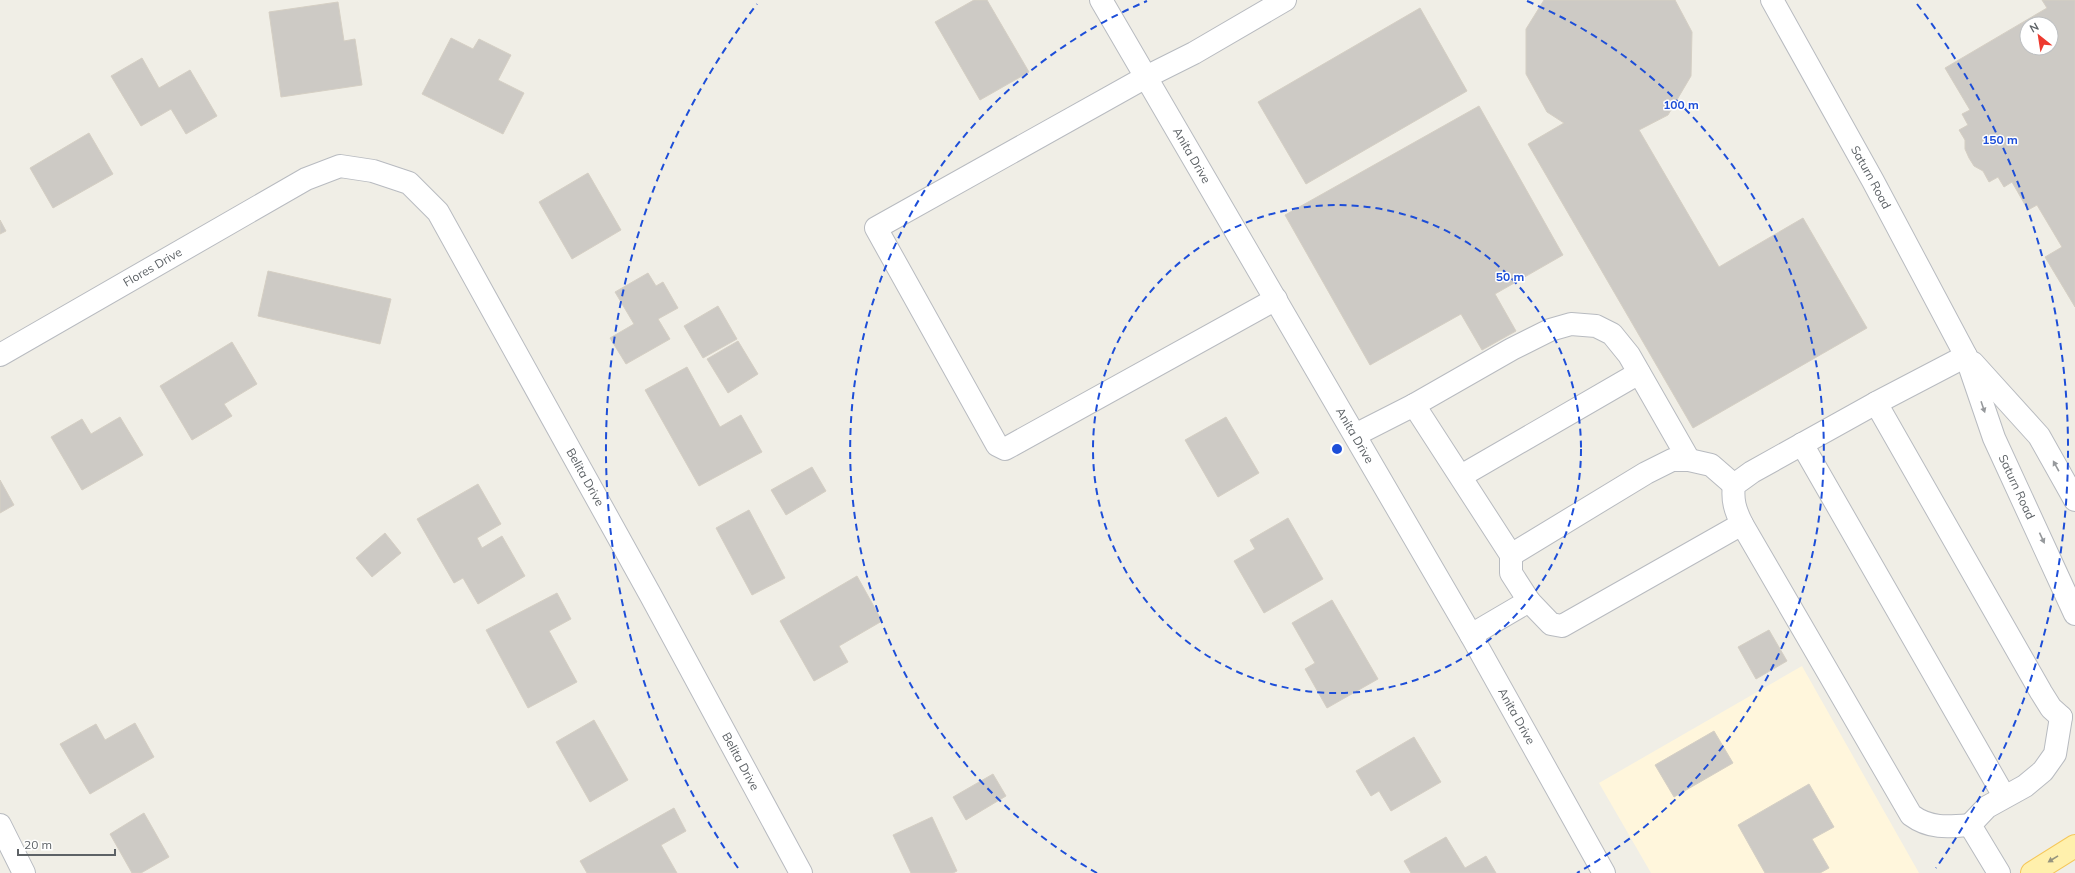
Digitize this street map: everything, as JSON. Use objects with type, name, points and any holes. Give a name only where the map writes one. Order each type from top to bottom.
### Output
[{"type":"main road","points":[[2032,873],[2075,846]]},
{"type":"street","name":"Anita Drive","points":[[1101,0],[1471,634],[1604,873]]},
{"type":"street","points":[[1276,299],[1005,450],[997,445],[876,228],[1146,77],[1194,53],[1285,0]]},
{"type":"street","name":"Saturn Road","points":[[1772,0],[1873,181],[1966,356],[1994,438],[2075,614]]},
{"type":"street","name":"Belita Drive","points":[[306,179],[340,166],[374,171],[409,183],[438,212],[655,603],[801,873]]},
{"type":"street","name":"Flores Drive","points":[[0,355],[306,179]]},
{"type":"street","points":[[1355,435],[1512,349],[1550,330],[1571,324],[1596,326],[1612,334],[1639,373],[1689,460]]},
{"type":"street","points":[[1876,403],[2041,692],[2051,708],[2068,715],[2055,754],[2043,771],[2025,786],[2004,796],[1987,807],[1970,825],[1947,827],[1922,823],[1911,815],[1742,524],[1734,508],[1732,497],[1734,485],[1752,472],[1876,403],[1966,356]]},
{"type":"street","name":"Saturn Road","points":[[1966,356],[2039,436],[2075,500]]},
{"type":"street","points":[[1461,476],[1639,373]]},
{"type":"street","points":[[1414,404],[1511,555],[1511,573],[1529,601],[1551,624],[1562,626],[1742,524]]},
{"type":"street","points":[[1802,444],[2004,796]]},
{"type":"street","points":[[1511,555],[1646,473],[1672,460],[1689,460],[1711,465],[1734,485]]},
{"type":"street","points":[[1471,634],[1529,601]]},
{"type":"street","points":[[0,825],[24,873]]},
{"type":"street","points":[[1970,825],[1999,873]]},
{"type":"shaded area","points":[[1802,666],[1919,873],[1651,873],[1599,783]]},
{"type":"building","points":[[974,0],[987,0],[1029,72],[980,100],[935,22]]},
{"type":"building","points":[[1544,0],[1675,0],[1692,32],[1691,76],[1668,115],[1639,130],[1719,267],[1803,218],[1867,328],[1693,428],[1528,144],[1564,123],[1547,112],[1526,74],[1526,29]]},
{"type":"building","points":[[2042,0],[2075,0],[2075,307],[2045,257],[2062,247],[2037,205],[2028,210],[2012,182],[2004,187],[1998,177],[1989,182],[1983,171],[1974,166],[1969,158],[1965,149],[1965,140],[1959,130],[1968,125],[1962,114],[1970,110],[1945,68],[2019,24],[2019,56],[2059,56],[2059,16],[2033,16],[2047,8]]},
{"type":"building","points":[[338,2],[344,41],[355,39],[362,85],[281,97],[269,12]]},
{"type":"building","points":[[1420,8],[1467,91],[1306,184],[1258,102]]},
{"type":"building","points":[[451,38],[473,49],[479,39],[511,55],[498,80],[524,93],[503,134],[422,94]]},
{"type":"building","points":[[142,58],[159,88],[190,70],[217,116],[186,134],[171,109],[141,126],[111,76]]},
{"type":"building","points":[[1479,106],[1563,255],[1495,294],[1516,331],[1482,350],[1461,314],[1370,365],[1285,215]]},
{"type":"building","points":[[89,133],[113,174],[53,208],[30,168]]},
{"type":"building","points":[[588,173],[621,230],[572,259],[539,202]]},
{"type":"building","points":[[0,220],[6,231],[0,234]]},
{"type":"building","points":[[268,271],[391,299],[380,344],[258,316]]},
{"type":"building","points":[[648,273],[656,286],[663,282],[678,308],[658,319],[670,339],[626,364],[610,338],[634,324],[615,292]]},
{"type":"building","points":[[718,306],[737,339],[703,358],[684,326]]},
{"type":"building","points":[[738,341],[758,374],[728,393],[707,359]]},
{"type":"building","points":[[232,342],[257,384],[224,404],[232,416],[192,440],[160,386]]},
{"type":"building","points":[[687,367],[720,427],[741,415],[762,452],[699,486],[645,390]]},
{"type":"building","points":[[120,417],[143,455],[82,490],[51,437],[82,419],[91,434]]},
{"type":"building","points":[[1226,417],[1259,473],[1218,497],[1185,440]]},
{"type":"building","points":[[812,467],[826,491],[786,515],[771,490]]},
{"type":"building","points":[[0,480],[14,505],[0,513]]},
{"type":"building","points":[[478,484],[501,524],[477,538],[482,548],[502,536],[525,576],[478,604],[463,578],[454,583],[417,519]]},
{"type":"building","points":[[749,510],[785,578],[752,595],[716,528]]},
{"type":"building","points":[[1288,518],[1323,579],[1264,613],[1234,561],[1255,549],[1250,540]]},
{"type":"building","points":[[385,533],[401,553],[372,577],[356,558]]},
{"type":"building","points":[[857,576],[882,621],[839,646],[848,662],[814,681],[780,621]]},
{"type":"building","points":[[557,593],[571,619],[549,631],[577,682],[528,708],[486,630]]},
{"type":"building","points":[[1332,600],[1378,679],[1327,708],[1305,669],[1315,663],[1292,623]]},
{"type":"building","points":[[1769,630],[1787,661],[1756,679],[1738,647]]},
{"type":"building","points":[[594,720],[628,780],[590,802],[556,742]]},
{"type":"building","points":[[135,723],[154,757],[90,794],[60,744],[96,724],[105,740]]},
{"type":"building","points":[[1714,731],[1733,763],[1674,797],[1655,765]]},
{"type":"building","points":[[1414,737],[1441,782],[1391,811],[1379,791],[1371,796],[1356,771]]},
{"type":"building","points":[[993,774],[1006,796],[966,820],[953,797]]},
{"type":"building","points":[[1809,784],[1834,827],[1812,839],[1829,868],[1820,873],[1765,873],[1738,825]]},
{"type":"building","points":[[674,808],[686,831],[661,845],[677,873],[587,873],[580,861]]},
{"type":"building","points":[[144,813],[169,857],[141,873],[132,873],[110,834]]},
{"type":"building","points":[[932,817],[957,871],[953,873],[911,873],[893,835]]},
{"type":"building","points":[[1446,837],[1465,868],[1486,856],[1496,873],[1411,873],[1404,861]]}]
